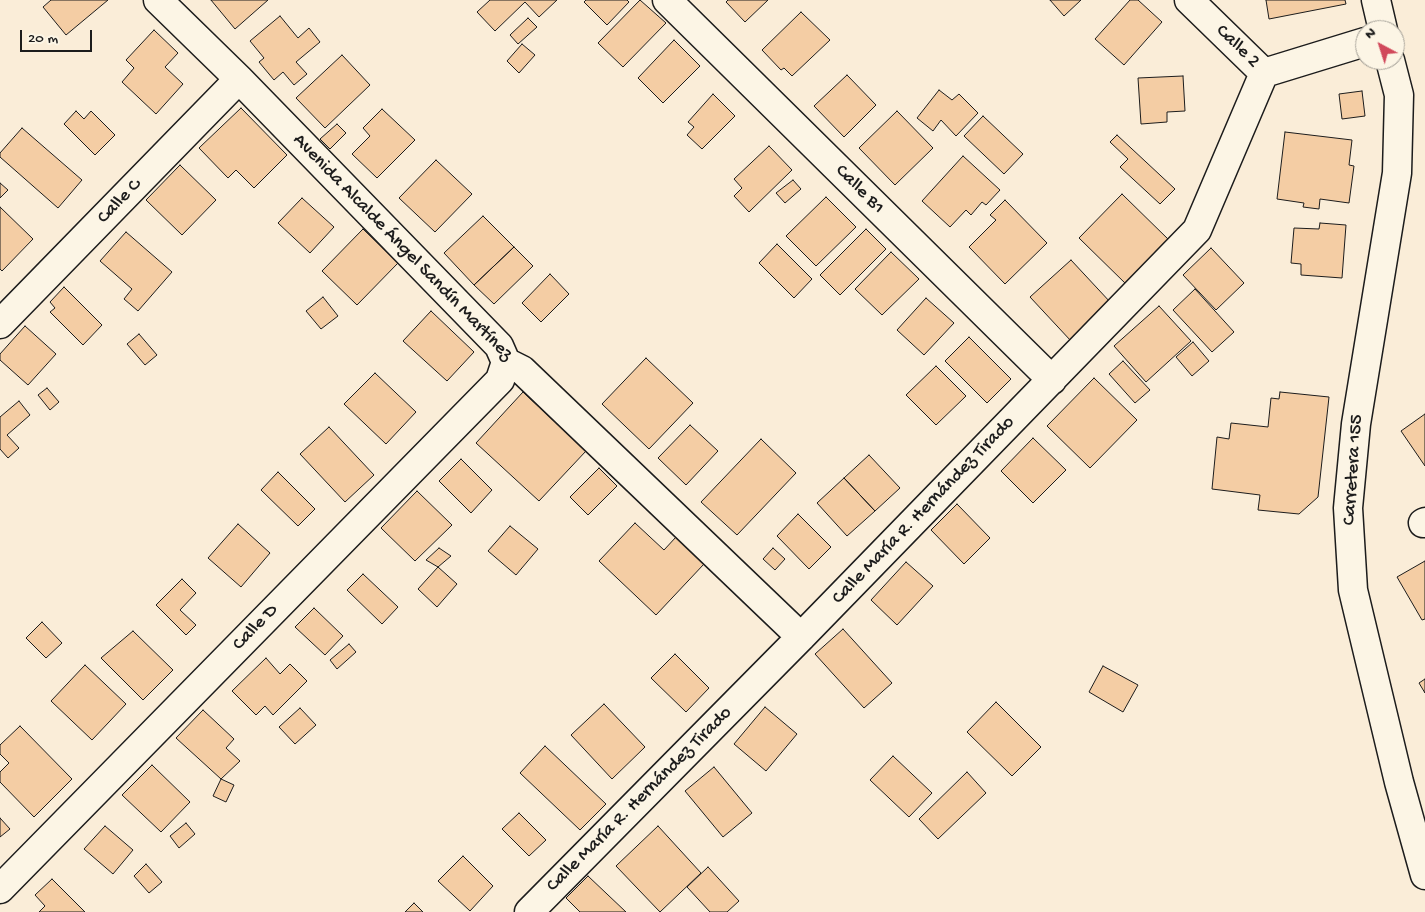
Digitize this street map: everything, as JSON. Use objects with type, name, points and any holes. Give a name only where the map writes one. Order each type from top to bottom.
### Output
[{"type":"street","name":"Avenida Alcalde Ángel Sandín Martínez","points":[[158,0],[239,79],[500,346],[506,362],[522,370],[801,637]]},
{"type":"street","name":"Calle B1","points":[[667,0],[1052,380]]},
{"type":"street","name":"Calle 2","points":[[1189,0],[1264,73]]},
{"type":"street","points":[[1376,0],[1381,20]]},
{"type":"street","points":[[1264,73],[1355,45]]},
{"type":"street","name":"Carretera 155","points":[[1393,70],[1399,95],[1396,173],[1356,424],[1348,508],[1353,590],[1399,782],[1425,875]]},
{"type":"street","name":"Calle María R. Hernández Tirado","points":[[529,912],[801,637],[1197,230],[1264,73]]},
{"type":"street","name":"Calle C","points":[[0,324],[239,79]]},
{"type":"street","name":"Calle D","points":[[0,889],[500,380],[506,362]]},
{"type":"building","points":[[51,0],[108,0],[66,35],[43,7]]},
{"type":"building","points":[[211,0],[268,0],[235,29]]},
{"type":"building","points":[[490,0],[557,0],[539,17],[525,2],[495,31],[477,12]]},
{"type":"building","points":[[586,0],[627,0],[629,2],[607,25],[584,2]]},
{"type":"building","points":[[640,0],[666,23],[623,67],[598,43]]},
{"type":"building","points":[[728,0],[768,0],[745,22],[726,2]]},
{"type":"building","points":[[1050,0],[1081,0],[1064,16]]},
{"type":"building","points":[[1130,0],[1138,0],[1162,22],[1124,65],[1095,39]]},
{"type":"building","points":[[1266,0],[1345,0],[1346,4],[1269,19]]},
{"type":"building","points":[[801,12],[830,40],[792,76],[784,68],[781,70],[762,50]]},
{"type":"building","points":[[280,16],[298,38],[309,28],[320,42],[296,62],[307,74],[294,85],[283,72],[274,80],[259,62],[264,58],[250,41]]},
{"type":"building","points":[[528,18],[537,27],[518,44],[510,35]]},
{"type":"building","points":[[154,30],[178,53],[165,67],[183,84],[156,114],[122,82],[134,68],[126,60]]},
{"type":"building","points":[[674,40],[700,66],[663,103],[638,78]]},
{"type":"building","points":[[522,44],[535,55],[519,73],[507,61]]},
{"type":"building","points":[[342,55],[370,85],[325,128],[296,98]]},
{"type":"building","points":[[847,75],[876,105],[844,137],[814,106]]},
{"type":"building","points":[[1183,76],[1185,111],[1167,112],[1167,122],[1141,124],[1138,78]]},
{"type":"building","points":[[939,90],[952,100],[959,94],[978,113],[956,136],[941,120],[933,131],[917,118]]},
{"type":"building","points":[[1362,91],[1365,116],[1342,119],[1339,94]]},
{"type":"building","points":[[713,94],[735,116],[702,149],[687,135],[694,127],[688,122]]},
{"type":"building","points":[[241,108],[287,155],[254,188],[236,170],[228,178],[199,148]]},
{"type":"building","points":[[382,109],[415,140],[377,178],[352,154],[370,136],[363,128]]},
{"type":"building","points":[[76,111],[84,119],[91,111],[115,135],[95,155],[64,124]]},
{"type":"building","points":[[897,111],[933,148],[895,185],[859,148]]},
{"type":"building","points":[[983,116],[1023,154],[1004,174],[964,136]]},
{"type":"building","points":[[337,124],[346,133],[330,149],[320,139]]},
{"type":"building","points":[[22,128],[82,180],[58,208],[0,157],[0,153]]},
{"type":"building","points":[[1285,132],[1352,140],[1349,165],[1354,166],[1349,203],[1320,199],[1319,209],[1303,207],[1304,203],[1277,199]]},
{"type":"building","points":[[1117,135],[1175,189],[1160,204],[1120,167],[1128,159],[1110,142]]},
{"type":"building","points":[[769,146],[792,170],[749,212],[734,196],[742,188],[734,179]]},
{"type":"building","points":[[963,156],[1000,190],[986,205],[982,202],[971,215],[966,210],[950,227],[922,201]]},
{"type":"building","points":[[436,160],[472,194],[435,232],[399,198]]},
{"type":"building","points":[[180,165],[216,200],[182,235],[146,200]]},
{"type":"building","points":[[793,180],[801,189],[785,203],[776,193]]},
{"type":"building","points":[[0,183],[8,190],[0,198]]},
{"type":"building","points":[[1122,194],[1170,241],[1127,285],[1079,238]]},
{"type":"building","points":[[826,197],[856,227],[816,266],[786,236]]},
{"type":"building","points":[[302,198],[334,227],[310,253],[278,223]]},
{"type":"building","points":[[1005,200],[1047,243],[1005,284],[969,247],[996,220],[990,215]]},
{"type":"building","points":[[0,207],[33,239],[2,271],[0,269]]},
{"type":"building","points":[[483,216],[514,247],[474,285],[444,253]]},
{"type":"building","points":[[1320,223],[1346,225],[1342,278],[1301,275],[1301,264],[1291,263],[1294,228],[1319,229]]},
{"type":"building","points":[[363,229],[398,263],[357,305],[322,271]]},
{"type":"building","points":[[866,229],[886,249],[840,295],[820,275]]},
{"type":"building","points":[[126,232],[172,272],[138,311],[124,299],[132,289],[100,261]]},
{"type":"building","points":[[777,244],[812,279],[794,298],[759,263]]},
{"type":"building","points":[[514,247],[533,266],[494,304],[474,285]]},
{"type":"building","points":[[1211,248],[1244,283],[1216,310],[1183,275]]},
{"type":"building","points":[[891,252],[919,279],[882,315],[855,289]]},
{"type":"building","points":[[1071,260],[1111,303],[1071,341],[1030,297]]},
{"type":"building","points":[[550,274],[569,294],[541,322],[522,303]]},
{"type":"building","points":[[64,287],[102,325],[83,345],[50,312],[55,308],[50,302]]},
{"type":"building","points":[[1195,289],[1234,332],[1212,352],[1173,310]]},
{"type":"building","points":[[323,297],[338,316],[321,329],[306,311]]},
{"type":"building","points":[[926,298],[954,323],[924,355],[897,330]]},
{"type":"building","points":[[1159,306],[1191,341],[1146,382],[1114,346]]},
{"type":"building","points":[[431,311],[474,352],[447,381],[403,341]]},
{"type":"building","points":[[25,326],[56,354],[28,385],[0,360],[0,354]]},
{"type":"building","points":[[139,334],[157,355],[145,365],[127,344]]},
{"type":"building","points":[[969,337],[1011,379],[987,403],[945,361]]},
{"type":"building","points":[[1193,342],[1209,361],[1192,376],[1176,357]]},
{"type":"building","points":[[646,358],[693,403],[649,449],[602,404]]},
{"type":"building","points":[[1123,361],[1150,390],[1135,403],[1109,374]]},
{"type":"building","points":[[936,366],[966,396],[936,425],[906,395]]},
{"type":"building","points":[[375,373],[416,412],[386,444],[344,404]]},
{"type":"building","points":[[1094,378],[1137,420],[1090,468],[1047,426]]},
{"type":"building","points":[[47,388],[59,402],[50,410],[38,395]]},
{"type":"building","points":[[523,392],[586,451],[539,501],[476,443]]},
{"type":"building","points":[[1280,392],[1329,397],[1318,497],[1299,514],[1258,510],[1260,495],[1212,489],[1217,437],[1229,439],[1231,423],[1268,427],[1271,398],[1279,399]]},
{"type":"building","points":[[19,401],[30,415],[7,435],[19,448],[8,458],[0,449],[0,417]]},
{"type":"building","points":[[1425,414],[1425,466],[1401,431]]},
{"type":"building","points":[[690,425],[718,451],[686,485],[658,458]]},
{"type":"building","points":[[329,427],[374,475],[345,502],[300,454]]},
{"type":"building","points":[[1033,438],[1066,470],[1033,503],[1001,471]]},
{"type":"building","points":[[761,439],[796,473],[737,535],[701,502]]},
{"type":"building","points":[[869,455],[900,488],[875,511],[844,478]]},
{"type":"building","points":[[461,459],[492,490],[471,513],[439,481]]},
{"type":"building","points":[[599,468],[617,486],[588,515],[570,497]]},
{"type":"building","points":[[278,472],[315,509],[298,526],[261,490]]},
{"type":"building","points":[[844,478],[875,511],[847,536],[817,503]]},
{"type":"building","points":[[417,491],[452,525],[415,561],[381,528]]},
{"type":"building","points":[[957,504],[990,538],[964,564],[931,530]]},
{"type":"building","points":[[798,514],[831,547],[809,569],[777,536]]},
{"type":"building","points":[[635,523],[664,550],[676,537],[704,564],[656,615],[599,561]]},
{"type":"building","points":[[238,524],[270,553],[241,587],[208,558]]},
{"type":"building","points":[[510,526],[538,549],[516,575],[488,551]]},
{"type":"building","points":[[439,548],[451,556],[438,567],[426,560]]},
{"type":"building","points":[[773,548],[785,559],[775,570],[763,559]]},
{"type":"building","points":[[1425,561],[1425,619],[1422,620],[1397,577]]},
{"type":"building","points":[[906,562],[933,586],[897,625],[871,600]]},
{"type":"building","points":[[438,567],[457,584],[437,607],[418,589]]},
{"type":"building","points":[[363,574],[398,607],[382,624],[347,590]]},
{"type":"building","points":[[182,579],[196,593],[180,610],[196,625],[186,635],[156,605]]},
{"type":"building","points":[[314,608],[343,636],[325,655],[295,627]]},
{"type":"building","points":[[42,622],[62,643],[46,658],[26,638]]},
{"type":"building","points":[[843,629],[892,683],[864,708],[815,654]]},
{"type":"building","points":[[133,631],[173,670],[143,700],[101,658]]},
{"type":"building","points":[[349,644],[356,652],[337,669],[330,660]]},
{"type":"building","points":[[675,654],[709,688],[686,712],[651,678]]},
{"type":"building","points":[[266,658],[280,674],[290,664],[307,681],[273,715],[265,706],[256,715],[232,691]]},
{"type":"building","points":[[85,665],[126,704],[92,740],[51,701]]},
{"type":"building","points":[[1103,666],[1138,685],[1123,712],[1089,692]]},
{"type":"building","points":[[1425,679],[1425,693],[1419,683]]},
{"type":"building","points":[[996,702],[1041,747],[1012,776],[967,732]]},
{"type":"building","points":[[604,704],[645,747],[612,779],[571,735]]},
{"type":"building","points":[[765,707],[797,734],[766,771],[734,744]]},
{"type":"building","points":[[300,708],[316,725],[295,744],[279,727]]},
{"type":"building","points":[[203,710],[234,739],[226,748],[240,761],[221,779],[176,738]]},
{"type":"building","points":[[20,726],[72,779],[34,817],[0,782],[0,772],[9,763],[0,754],[0,745]]},
{"type":"building","points":[[545,746],[606,804],[580,830],[520,773]]},
{"type":"building","points":[[893,756],[932,793],[909,817],[870,780]]},
{"type":"building","points":[[152,765],[190,802],[161,832],[122,795]]},
{"type":"building","points":[[714,767],[752,813],[723,837],[685,791]]},
{"type":"building","points":[[967,772],[986,793],[938,839],[919,819]]},
{"type":"building","points":[[221,779],[234,785],[226,802],[213,796]]},
{"type":"building","points":[[519,813],[546,840],[529,856],[502,829]]},
{"type":"building","points":[[0,818],[10,829],[0,837]]},
{"type":"building","points":[[186,823],[195,834],[179,848],[170,836]]},
{"type":"building","points":[[105,826],[133,850],[113,874],[84,849]]},
{"type":"building","points":[[658,826],[701,873],[660,912],[616,866]]},
{"type":"building","points":[[463,856],[493,886],[470,911],[438,881]]},
{"type":"building","points":[[146,864],[162,882],[149,893],[134,876]]},
{"type":"building","points":[[708,867],[739,901],[727,912],[710,912],[687,887]]},
{"type":"building","points":[[588,876],[626,912],[580,912],[566,898]]},
{"type":"building","points":[[52,879],[85,912],[39,912],[45,906],[35,895]]},
{"type":"building","points":[[414,903],[423,912],[405,912]]}]
